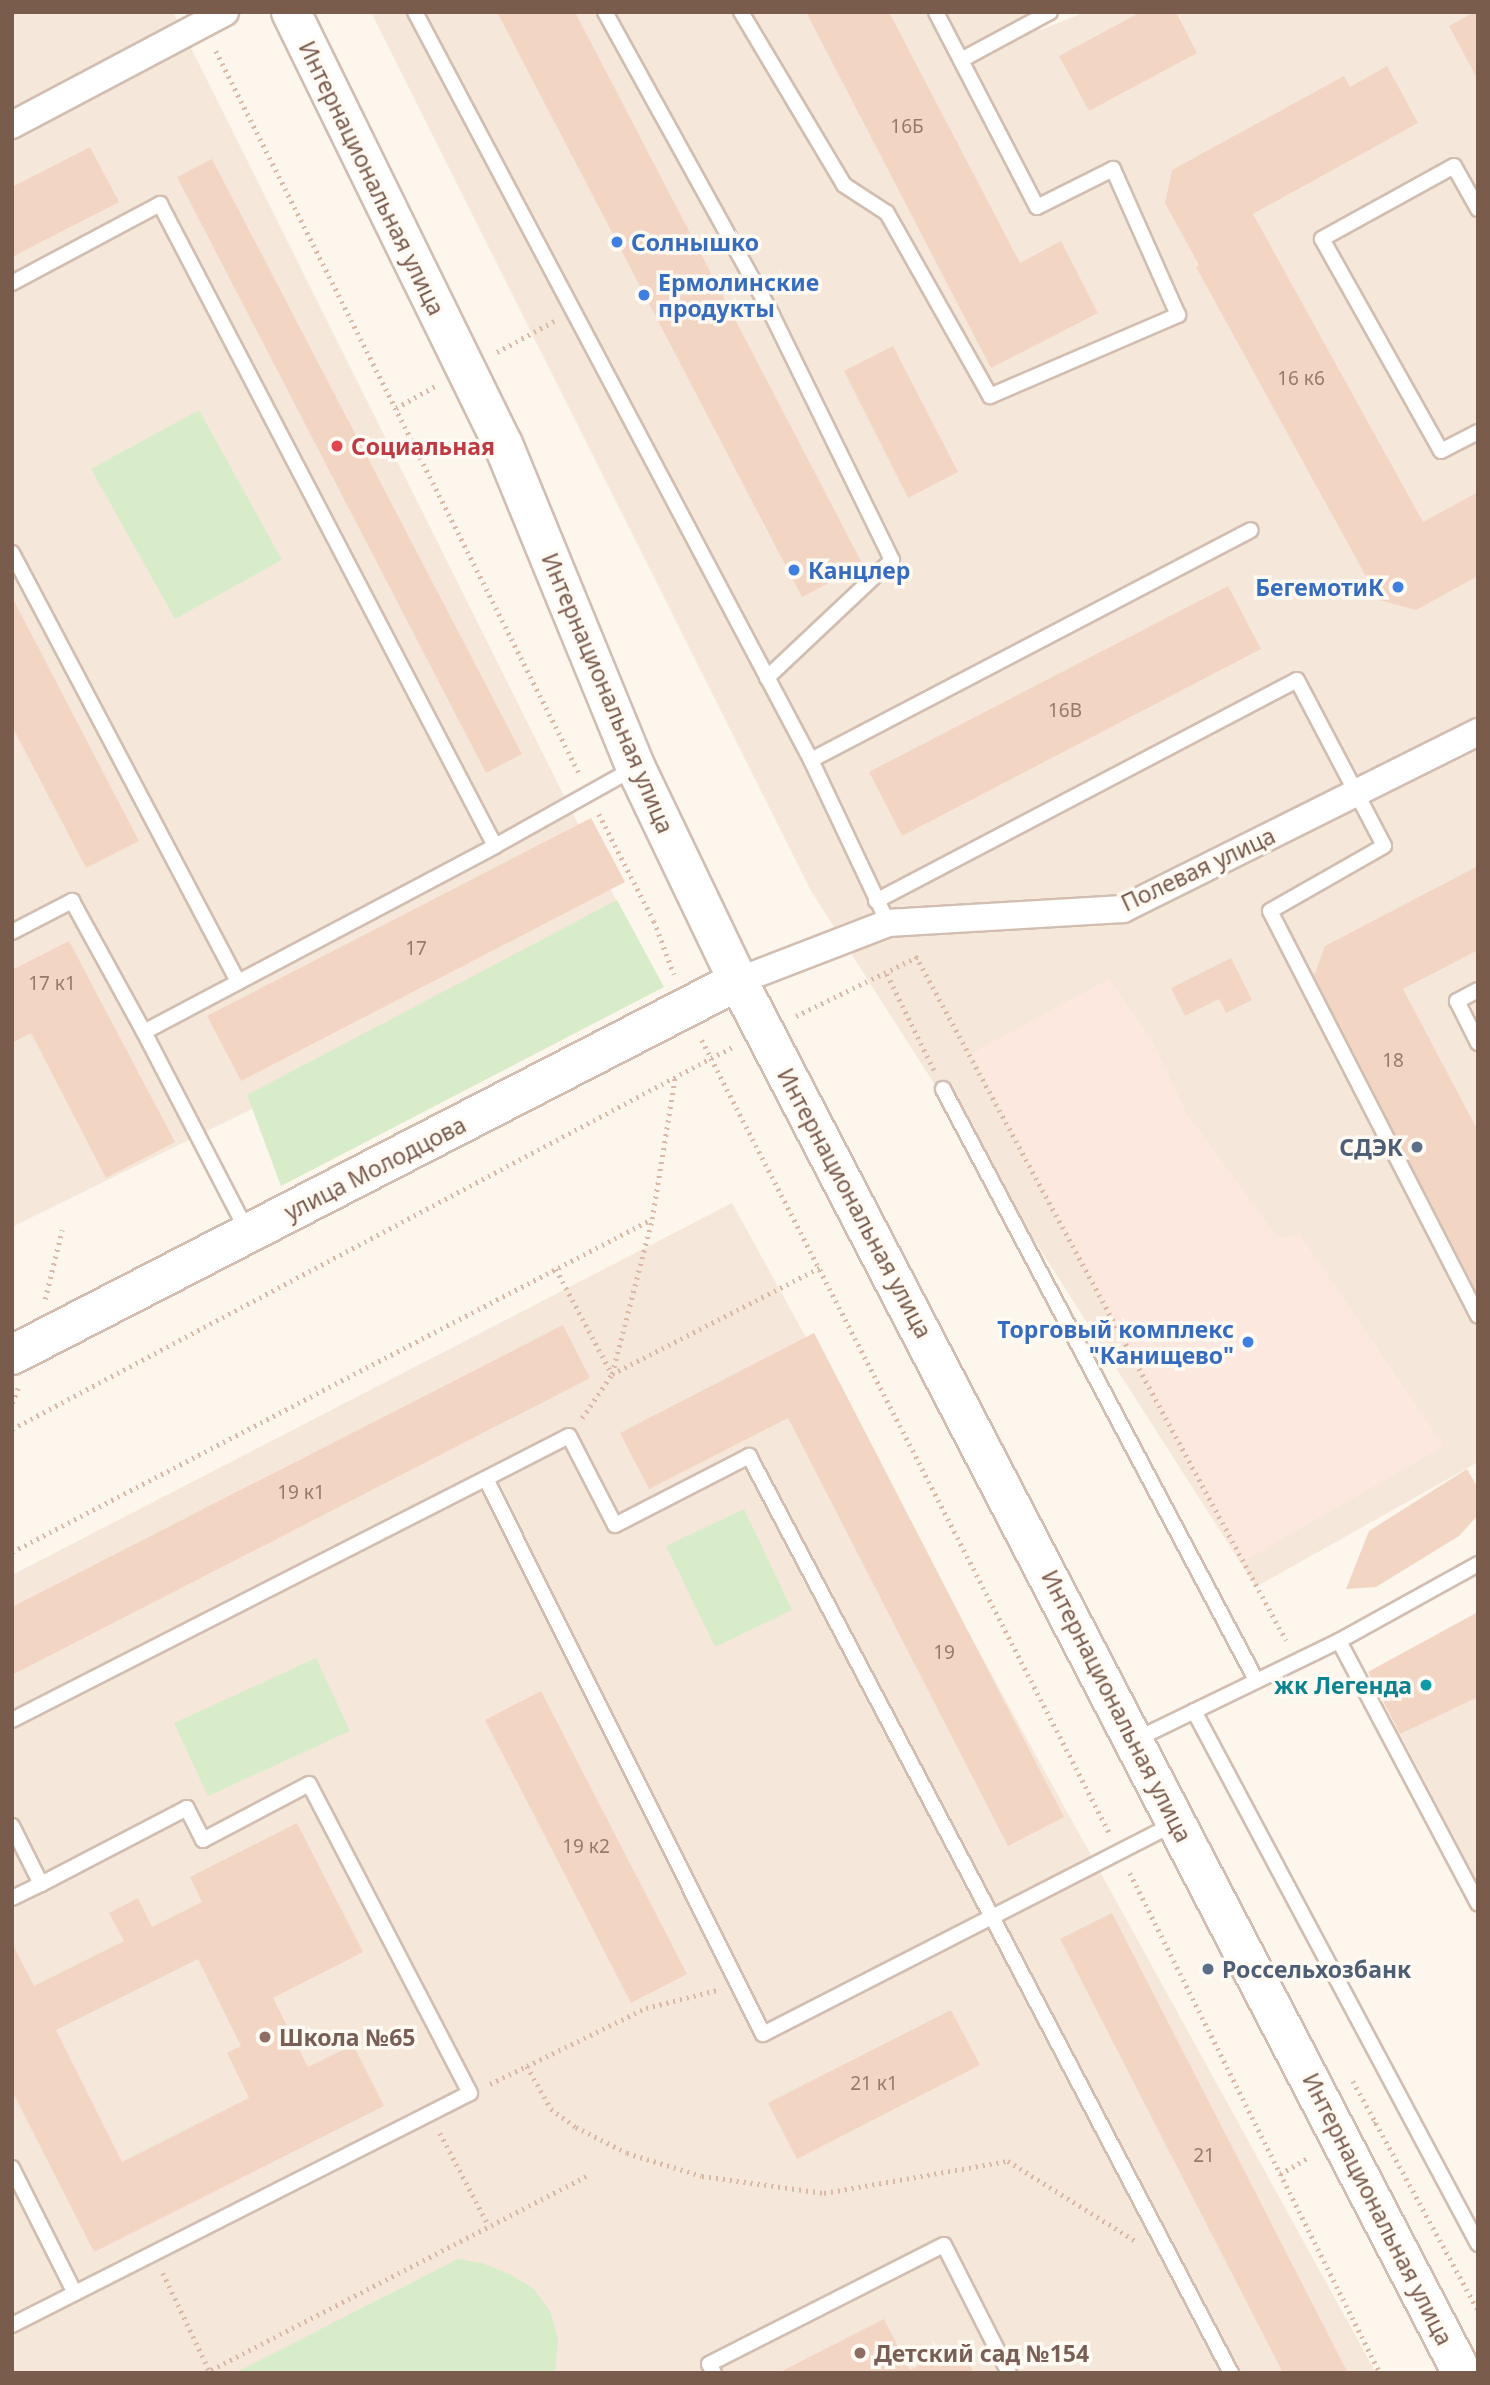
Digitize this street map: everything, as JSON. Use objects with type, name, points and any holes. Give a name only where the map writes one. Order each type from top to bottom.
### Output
[{"type":"main road","name":"Интернациональная улица","points":[[292,12],[503,444],[636,768],[738,981],[1462,2363]]},
{"type":"main road","name":"улица Молодцова","points":[[12,1355],[738,981]]},
{"type":"street","points":[[12,125],[214,18]]},
{"type":"street","name":"Полевая улица","points":[[738,981],[882,912],[1123,909],[1478,732]]},
{"type":"lane","points":[[415,12],[811,760],[882,912],[1297,680],[1384,846],[1270,911],[1478,1316]]},
{"type":"lane","points":[[605,12],[772,315],[892,560],[768,678]]},
{"type":"lane","points":[[741,12],[844,185],[887,213],[990,396],[1178,315],[1113,169],[1037,207],[936,12]]},
{"type":"lane","points":[[961,60],[1050,12]]},
{"type":"lane","points":[[1478,209],[1454,166],[1322,239],[1441,451],[1478,432]]},
{"type":"lane","points":[[12,283],[160,204],[495,846]]},
{"type":"lane","points":[[811,760],[1251,530]]},
{"type":"lane","points":[[12,553],[238,982]]},
{"type":"lane","points":[[144,1031],[495,846],[636,768]]},
{"type":"lane","points":[[12,932],[72,901],[144,1031],[248,1234]]},
{"type":"lane","points":[[1478,990],[1457,1001],[1478,1043]]},
{"type":"lane","points":[[943,1089],[1256,1680]]},
{"type":"lane","points":[[12,1720],[569,1436],[615,1525],[749,1456],[1231,2373]]},
{"type":"lane","points":[[486,1479],[763,2034],[1178,1823]]},
{"type":"lane","points":[[1135,1740],[1339,1641],[1478,1564]]},
{"type":"lane","points":[[1339,1641],[1478,1904]]},
{"type":"lane","points":[[1194,1711],[1478,2244]]},
{"type":"lane","points":[[12,1898],[187,1808],[203,1840],[309,1784],[470,2093],[12,2325]]},
{"type":"lane","points":[[12,1826],[41,1884]]},
{"type":"lane","points":[[12,2168],[75,2293]]},
{"type":"lane","points":[[714,2373],[709,2364],[944,2245],[1009,2373]]},
{"type":"path","points":[[214,18],[589,794],[654,921]]},
{"type":"path","points":[[882,912],[917,957],[1297,1660]]},
{"type":"path","points":[[711,1058],[917,957]]},
{"type":"path","points":[[887,974],[943,1089]]},
{"type":"path","points":[[569,1436],[612,1374],[652,1219],[675,1077]]},
{"type":"path","points":[[12,1552],[652,1219]]},
{"type":"path","points":[[612,1374],[819,1268]]},
{"type":"path","points":[[555,1269],[612,1374]]},
{"type":"path","points":[[470,2093],[646,2008],[738,1986]]},
{"type":"path","points":[[527,2066],[551,2109],[576,2127],[627,2153],[652,2161],[702,2176],[824,2193],[1008,2161],[1174,2265]]},
{"type":"path","points":[[430,2113],[489,2226]]},
{"type":"path","points":[[1376,2123],[1478,2310]]},
{"type":"path","points":[[153,2253],[207,2372],[586,2176]]},
{"type":"shaded area","points":[[12,12],[173,12],[628,924],[12,1227]]},
{"type":"shaded area","points":[[371,12],[1030,12],[1041,30],[1085,12],[1478,12],[1478,1462],[1256,1587],[811,891]]},
{"type":"shaded area","name":"Торговый комплекс \"Канищево\"","points":[[1109,979],[1151,1039],[1187,1114],[1278,1238],[1300,1235],[1444,1446],[1240,1563],[971,1054]]},
{"type":"shaded area","points":[[732,1203],[1376,2373],[12,2373],[12,1575]]},
{"type":"shaded area","points":[[1478,1612],[1478,1884],[1368,1672]]},
{"type":"green space","points":[[199,410],[282,560],[175,619],[91,469]]},
{"type":"green space","points":[[617,900],[664,987],[281,1186],[247,1095]]},
{"type":"green space","points":[[744,1509],[792,1610],[715,1647],[666,1546]]},
{"type":"green space","points":[[316,1658],[350,1731],[208,1796],[174,1723]]},
{"type":"green space","points":[[458,2259],[482,2263],[511,2275],[534,2289],[550,2311],[558,2338],[555,2373],[235,2373]]},
{"type":"building","points":[[497,12],[575,12],[863,565],[802,597]]},
{"type":"building","points":[[806,12],[889,12],[1020,263],[1061,241],[1098,313],[991,368]]},
{"type":"building","points":[[1141,12],[1176,12],[1197,53],[1089,111],[1059,56]]},
{"type":"building","points":[[1478,12],[1478,80],[1449,26]]},
{"type":"building","points":[[1387,66],[1418,123],[1253,214],[1423,522],[1478,492],[1478,576],[1416,610],[1379,600],[1196,267],[1199,265],[1165,203],[1172,170],[1344,76],[1350,87]]},
{"type":"building","points":[[90,147],[119,202],[12,257],[12,187]]},
{"type":"building","points":[[212,159],[522,754],[486,773],[177,177]]},
{"type":"building","points":[[893,346],[958,472],[908,498],[844,371]]},
{"type":"building","points":[[1228,586],[1261,649],[902,836],[869,772]]},
{"type":"building","points":[[12,597],[139,841],[86,868],[12,726]]},
{"type":"building","points":[[591,818],[625,882],[241,1081],[207,1016]]},
{"type":"building","points":[[1478,866],[1478,950],[1403,989],[1478,1131],[1478,1294],[1314,976],[1325,946]]},
{"type":"building","points":[[69,941],[175,1142],[106,1178],[31,1033],[12,1043],[12,970]]},
{"type":"building","points":[[1231,958],[1252,1000],[1226,1013],[1219,999],[1185,1016],[1171,988]]},
{"type":"building","points":[[563,1325],[590,1378],[12,1675],[12,1607]]},
{"type":"building","points":[[814,1333],[1064,1817],[1008,1846],[788,1418],[649,1489],[620,1433]]},
{"type":"building","points":[[1467,1469],[1478,1488],[1478,1515],[1459,1536],[1376,1587],[1346,1589],[1369,1531]]},
{"type":"building","name":"жк Легенда","points":[[1478,1612],[1478,1697],[1400,1734],[1368,1672]]},
{"type":"building","points":[[541,1691],[687,1974],[631,2003],[485,1720]]},
{"type":"building","name":"Школа №65","points":[[297,1823],[363,1952],[273,1998],[308,2067],[353,2045],[384,2106],[94,2252],[12,2091],[12,1943],[34,1986],[124,1941],[109,1913],[138,1898],[152,1927],[202,1902],[190,1877]],"holes":[[[198,1959],[241,2046],[227,2053],[249,2098],[122,2162],[56,2030]]]},
{"type":"building","points":[[1112,1913],[1348,2373],[1283,2373],[1060,1939]]},
{"type":"building","points":[[951,2010],[980,2065],[797,2159],[768,2103]]},
{"type":"building","name":"Детский сад №154","points":[[884,2319],[910,2370],[960,2344],[974,2373],[778,2373]]},
{"type":"place","name":"Солнышко","points":[[617,242]]},
{"type":"place","name":"Ермолинские продукты","points":[[644,295]]},
{"type":"place","name":"Социальная","points":[[337,446]]},
{"type":"place","name":"Канцлер","points":[[794,570]]},
{"type":"place","name":"БегемотиК","points":[[1398,587]]},
{"type":"place","name":"СДЭК","points":[[1417,1147]]},
{"type":"place","name":"Торговый комплекс \"Канищево\"","points":[[1248,1342]]},
{"type":"place","name":"жк Легенда","points":[[1426,1685]]},
{"type":"place","name":"Россельхозбанк","points":[[1208,1969]]},
{"type":"place","name":"Школа №65","points":[[265,2037]]},
{"type":"place","name":"Детский сад №154","points":[[860,2353]]}]
